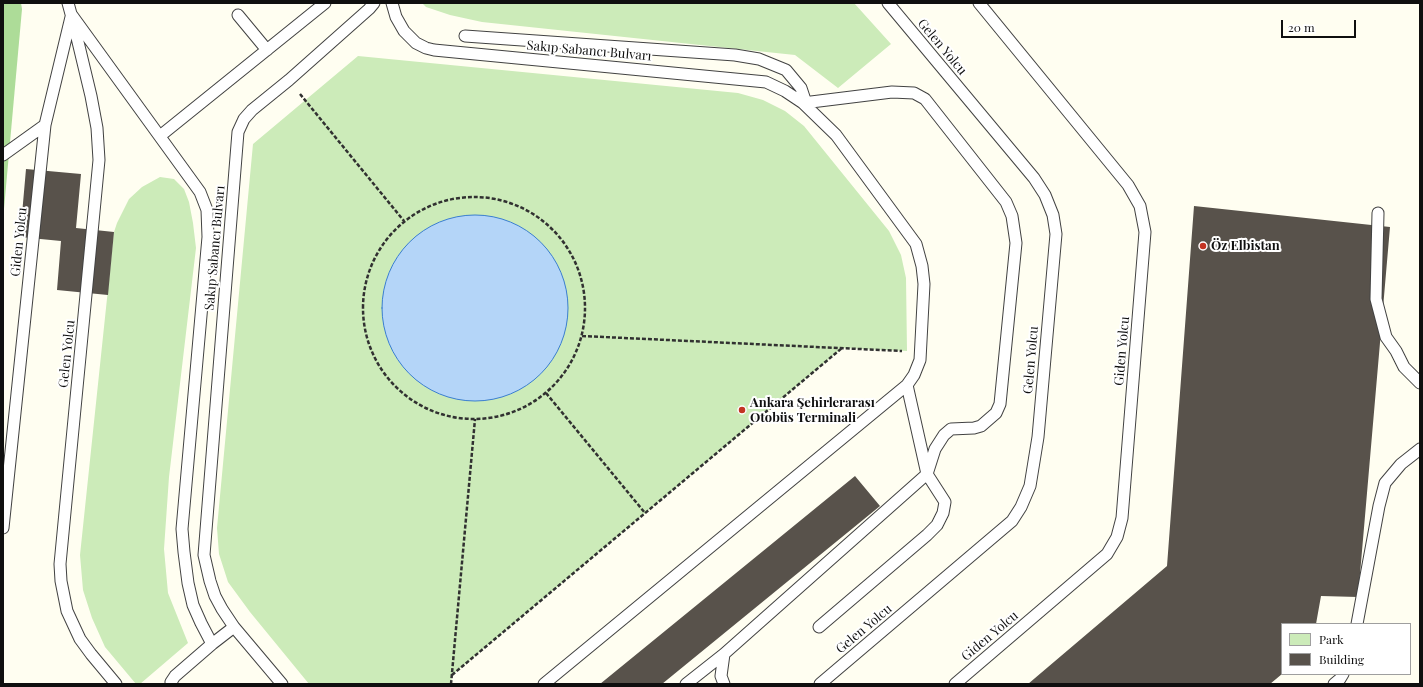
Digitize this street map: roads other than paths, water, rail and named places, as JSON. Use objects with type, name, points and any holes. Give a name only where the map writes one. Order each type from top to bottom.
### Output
[{"type":"lane","points":[[68,3],[71,14],[200,192],[207,210],[208,237],[182,529],[186,568],[194,605],[200,623],[212,644]]},
{"type":"lane","points":[[160,136],[325,3]]},
{"type":"lane","name":"Sakıp Sabancı Bulvarı","points":[[282,684],[234,627],[215,596],[204,555],[238,132],[244,119],[252,110],[289,80],[374,3]]},
{"type":"lane","name":"Sakıp Sabancı Bulvarı","points":[[392,3],[396,17],[404,31],[416,42],[426,48],[434,50],[766,82],[805,103]]},
{"type":"lane","name":"Gelen Yolcu","points":[[820,684],[1012,521],[1021,507],[1030,486],[1038,437],[1056,234],[1053,215],[1045,195],[1034,178],[888,3]]},
{"type":"lane","name":"Giden Yolcu","points":[[955,684],[1107,554],[1117,537],[1122,518],[1145,232],[1140,206],[1128,185],[979,3]]},
{"type":"lane","name":"Giden Yolcu","points":[[3,528],[45,125],[71,14]]},
{"type":"lane","name":"Gelen Yolcu","points":[[71,14],[92,96],[97,128],[99,160],[60,564],[61,581],[67,611],[80,638],[116,684]]},
{"type":"lane","points":[[238,15],[266,50]]},
{"type":"lane","points":[[465,36],[735,55],[759,59],[786,70],[801,88],[805,103],[836,135],[916,244],[922,266],[924,284],[920,360],[914,375],[907,385],[544,684]]},
{"type":"lane","points":[[686,684],[724,654],[927,474],[935,449],[944,435],[951,429],[974,428],[981,426],[996,413],[1000,404],[1016,243],[1012,216],[1006,202],[925,99],[914,93],[892,92],[805,103]]},
{"type":"lane","points":[[3,155],[45,125]]},
{"type":"lane","points":[[1378,213],[1376,299],[1386,337],[1404,366],[1420,383]]},
{"type":"lane","points":[[819,627],[937,525],[943,513],[945,502],[927,474],[907,385]]},
{"type":"lane","points":[[1357,623],[1385,483],[1402,464],[1420,450]]},
{"type":"lane","points":[[172,684],[171,682],[175,676],[234,627]]},
{"type":"lane","points":[[724,654],[721,676],[724,684]]},
{"type":"lane","points":[[1334,684],[1342,675]]},
{"type":"water","points":[[466,215],[484,215],[511,222],[527,231],[541,242],[552,256],[561,272],[568,299],[568,317],[561,344],[552,360],[541,374],[527,385],[511,394],[484,401],[466,401],[448,397],[431,390],[416,380],[403,367],[393,352],[386,335],[382,317],[382,299],[386,281],[393,264],[403,249],[416,236],[431,226],[448,219]]},
{"type":"place","name":"Öz Elbistan","points":[[1203,246]]},
{"type":"place","name":"Ankara Şehirlerarası Otobüs Terminali","points":[[742,410]]}]
